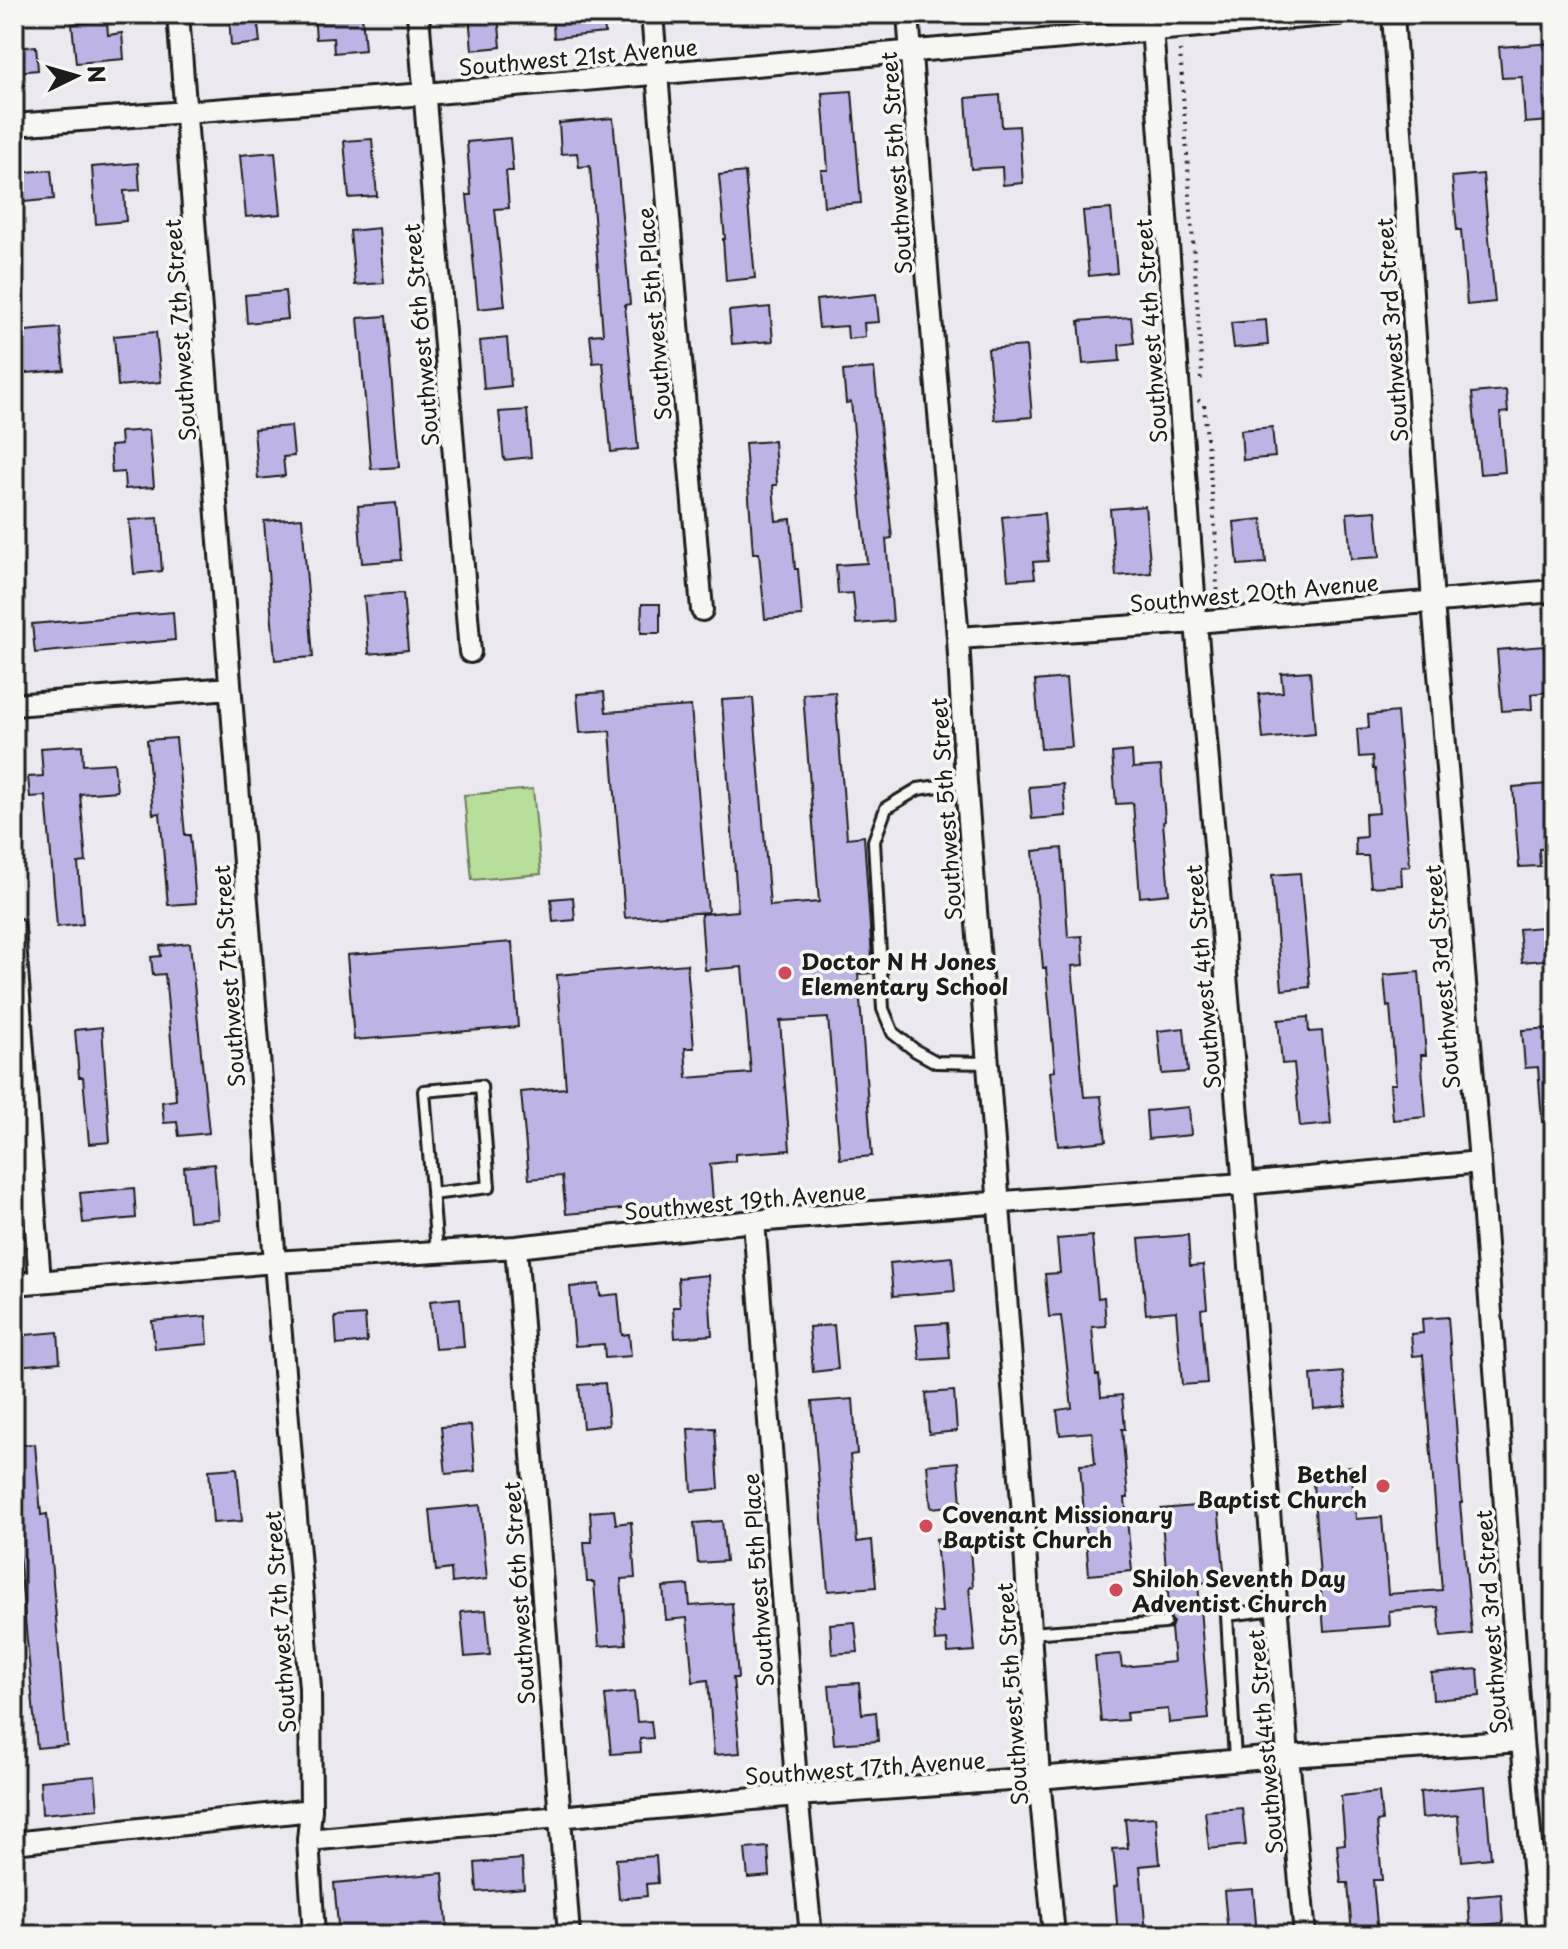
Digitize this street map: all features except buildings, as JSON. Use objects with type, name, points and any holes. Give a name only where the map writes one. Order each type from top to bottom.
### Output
[{"type":"street","name":"Southwest 7th Street","points":[[178,14],[310,1688],[311,1810],[308,1840],[314,1935]]},
{"type":"street","name":"Southwest 6th Street","points":[[418,14],[470,652]]},
{"type":"street","name":"Southwest 5th Place","points":[[652,14],[702,610]]},
{"type":"street","name":"Southwest 5th Street","points":[[908,14],[958,638],[1039,1778],[1054,1935]]},
{"type":"street","name":"Southwest 21st Avenue","points":[[14,125],[425,94],[911,52],[1151,22],[1338,14]]},
{"type":"street","name":"Southwest 3rd Street","points":[[1393,14],[1433,602],[1480,1162],[1539,1935]]},
{"type":"street","name":"Southwest 4th Street","points":[[1151,22],[1196,622],[1305,1935]]},
{"type":"street","name":"Southwest 20th Avenue","points":[[958,638],[1196,622],[1554,591]]},
{"type":"street","points":[[14,705],[230,688]]},
{"type":"street","points":[[14,928],[40,1282]]},
{"type":"street","name":"Southwest 19th Avenue","points":[[14,1284],[275,1262],[516,1247],[754,1221],[1243,1184],[1480,1162]]},
{"type":"street","name":"Southwest 5th Place","points":[[754,1221],[797,1795],[811,1935]]},
{"type":"street","name":"Southwest 6th Street","points":[[516,1247],[569,1935]]},
{"type":"street","name":"Southwest 17th Avenue","points":[[308,1840],[797,1795],[1288,1756],[1522,1741]]},
{"type":"street","points":[[14,1843],[311,1810]]},
{"type":"lane","points":[[966,782],[918,789],[886,808],[874,841],[883,1009],[893,1033],[936,1062],[988,1063]]},
{"type":"lane","points":[[432,1194],[489,1187],[481,1086],[424,1091],[432,1194],[437,1252]]},
{"type":"lane","points":[[1235,1760],[1227,1615],[1276,1609]]},
{"type":"lane","points":[[1030,1633],[1165,1623]]},
{"type":"path","points":[[1180,50],[1202,374],[1197,399],[1204,405],[1218,562],[1215,577],[1218,601]]},
{"type":"green space","points":[[533,789],[541,874],[472,880],[464,795]]},
{"type":"place","name":"Doctor N H Jones Elementary School","points":[[785,973]]},
{"type":"place","name":"Bethel Baptist Church","points":[[1383,1486]]},
{"type":"place","name":"Covenant Missionary Baptist Church","points":[[926,1526]]},
{"type":"place","name":"Shiloh Seventh Day Adventist Church","points":[[1116,1590]]}]
